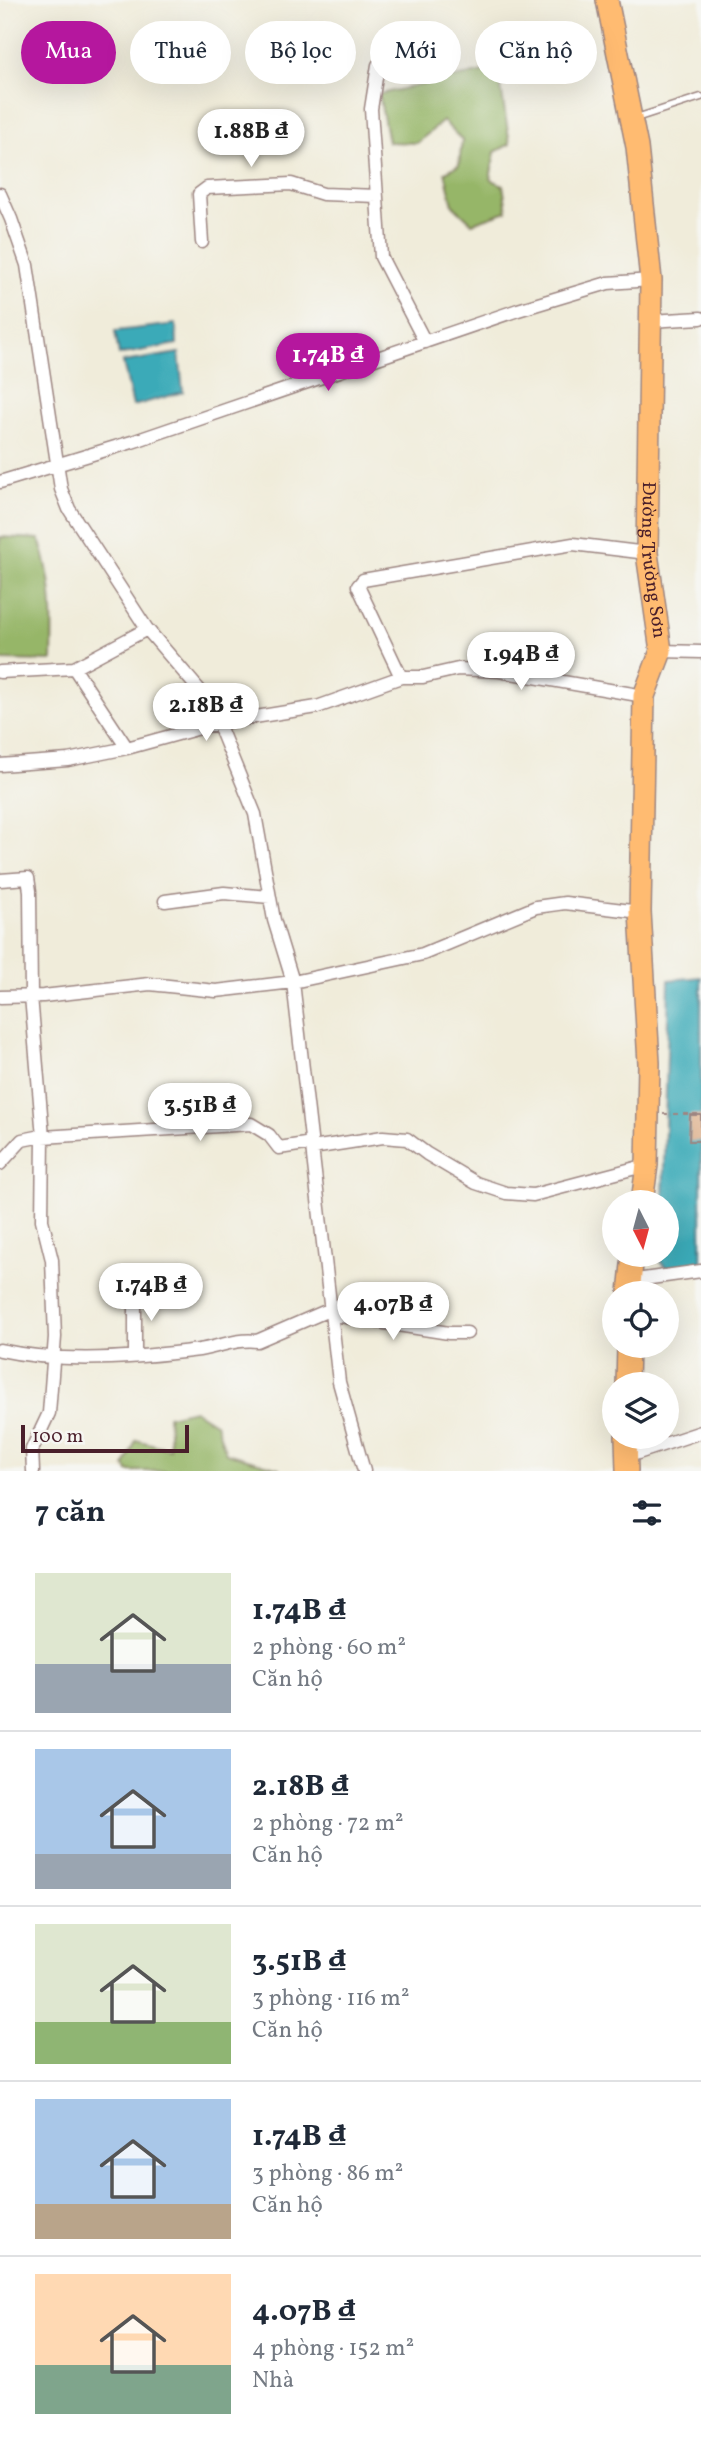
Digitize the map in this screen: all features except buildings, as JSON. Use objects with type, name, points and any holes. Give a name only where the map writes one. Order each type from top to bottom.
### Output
[{"type":"highway","name":"Đường Trường Sơn","points":[[607,0],[632,120],[648,235],[650,280],[647,553],[661,651],[644,696],[640,912],[649,1063],[647,1165],[644,1190]]},
{"type":"street","points":[[375,84],[371,109],[381,257],[425,342]]},
{"type":"street","points":[[202,242],[199,194],[207,188],[291,184],[323,194],[377,196]]},
{"type":"street","points":[[0,194],[27,265],[61,489],[69,509],[147,629],[201,692],[218,723],[255,814],[274,920],[293,982],[339,1382],[363,1471]]},
{"type":"street","points":[[0,482],[132,442],[518,310],[608,283],[650,280]]},
{"type":"street","points":[[650,321],[701,318]]},
{"type":"street","points":[[401,677],[358,586],[363,580],[573,544],[647,553]]},
{"type":"street","points":[[0,672],[74,668],[147,629]]},
{"type":"street","points":[[661,651],[701,652]]},
{"type":"street","points":[[74,668],[127,748]]},
{"type":"street","points":[[0,765],[68,760],[127,748],[218,723],[317,707],[401,677],[423,677],[458,669],[499,671],[644,696]]},
{"type":"street","points":[[0,880],[28,878],[30,891],[31,996],[43,1137],[44,1180],[41,1213],[52,1260],[54,1359],[49,1413],[32,1449],[33,1471]]},
{"type":"street","points":[[165,901],[224,893],[270,897]]},
{"type":"street","points":[[0,997],[150,984],[216,991],[293,982],[423,954],[536,907],[551,904],[640,912]]},
{"type":"street","points":[[0,1164],[22,1140],[251,1124],[269,1135],[279,1148],[383,1137],[407,1139],[426,1154],[475,1183],[506,1193],[533,1195],[647,1165]]},
{"type":"street","points":[[654,1281],[701,1270]]},
{"type":"street","points":[[135,1355],[135,1285],[141,1276],[150,1276]]},
{"type":"street","points":[[331,1310],[340,1316],[449,1333],[467,1333]]},
{"type":"street","points":[[0,1350],[54,1359],[200,1349],[248,1340],[257,1341],[331,1310]]},
{"type":"street","points":[[626,1455],[701,1432]]},
{"type":"lane","points":[[632,120],[701,97]]},
{"type":"path","points":[[648,1114],[700,1114]]},
{"type":"green space","points":[[475,74],[475,84],[500,84],[510,144],[495,152],[490,179],[503,185],[507,211],[472,223],[453,205],[445,172],[459,165],[462,140],[443,121],[417,143],[388,142],[379,94],[427,84],[461,84],[461,77]]},
{"type":"green space","points":[[0,537],[39,539],[50,585],[52,661],[0,660]]},
{"type":"green space","points":[[194,1410],[216,1424],[226,1453],[279,1468],[279,1471],[128,1471],[125,1466],[136,1440],[170,1449],[168,1416]]},
{"type":"water","points":[[176,324],[177,344],[119,355],[115,331]]},
{"type":"water","points":[[179,353],[183,392],[133,406],[123,362]]},
{"type":"water","points":[[701,977],[701,1262],[679,1266],[679,1190],[663,1190],[669,980]]}]
